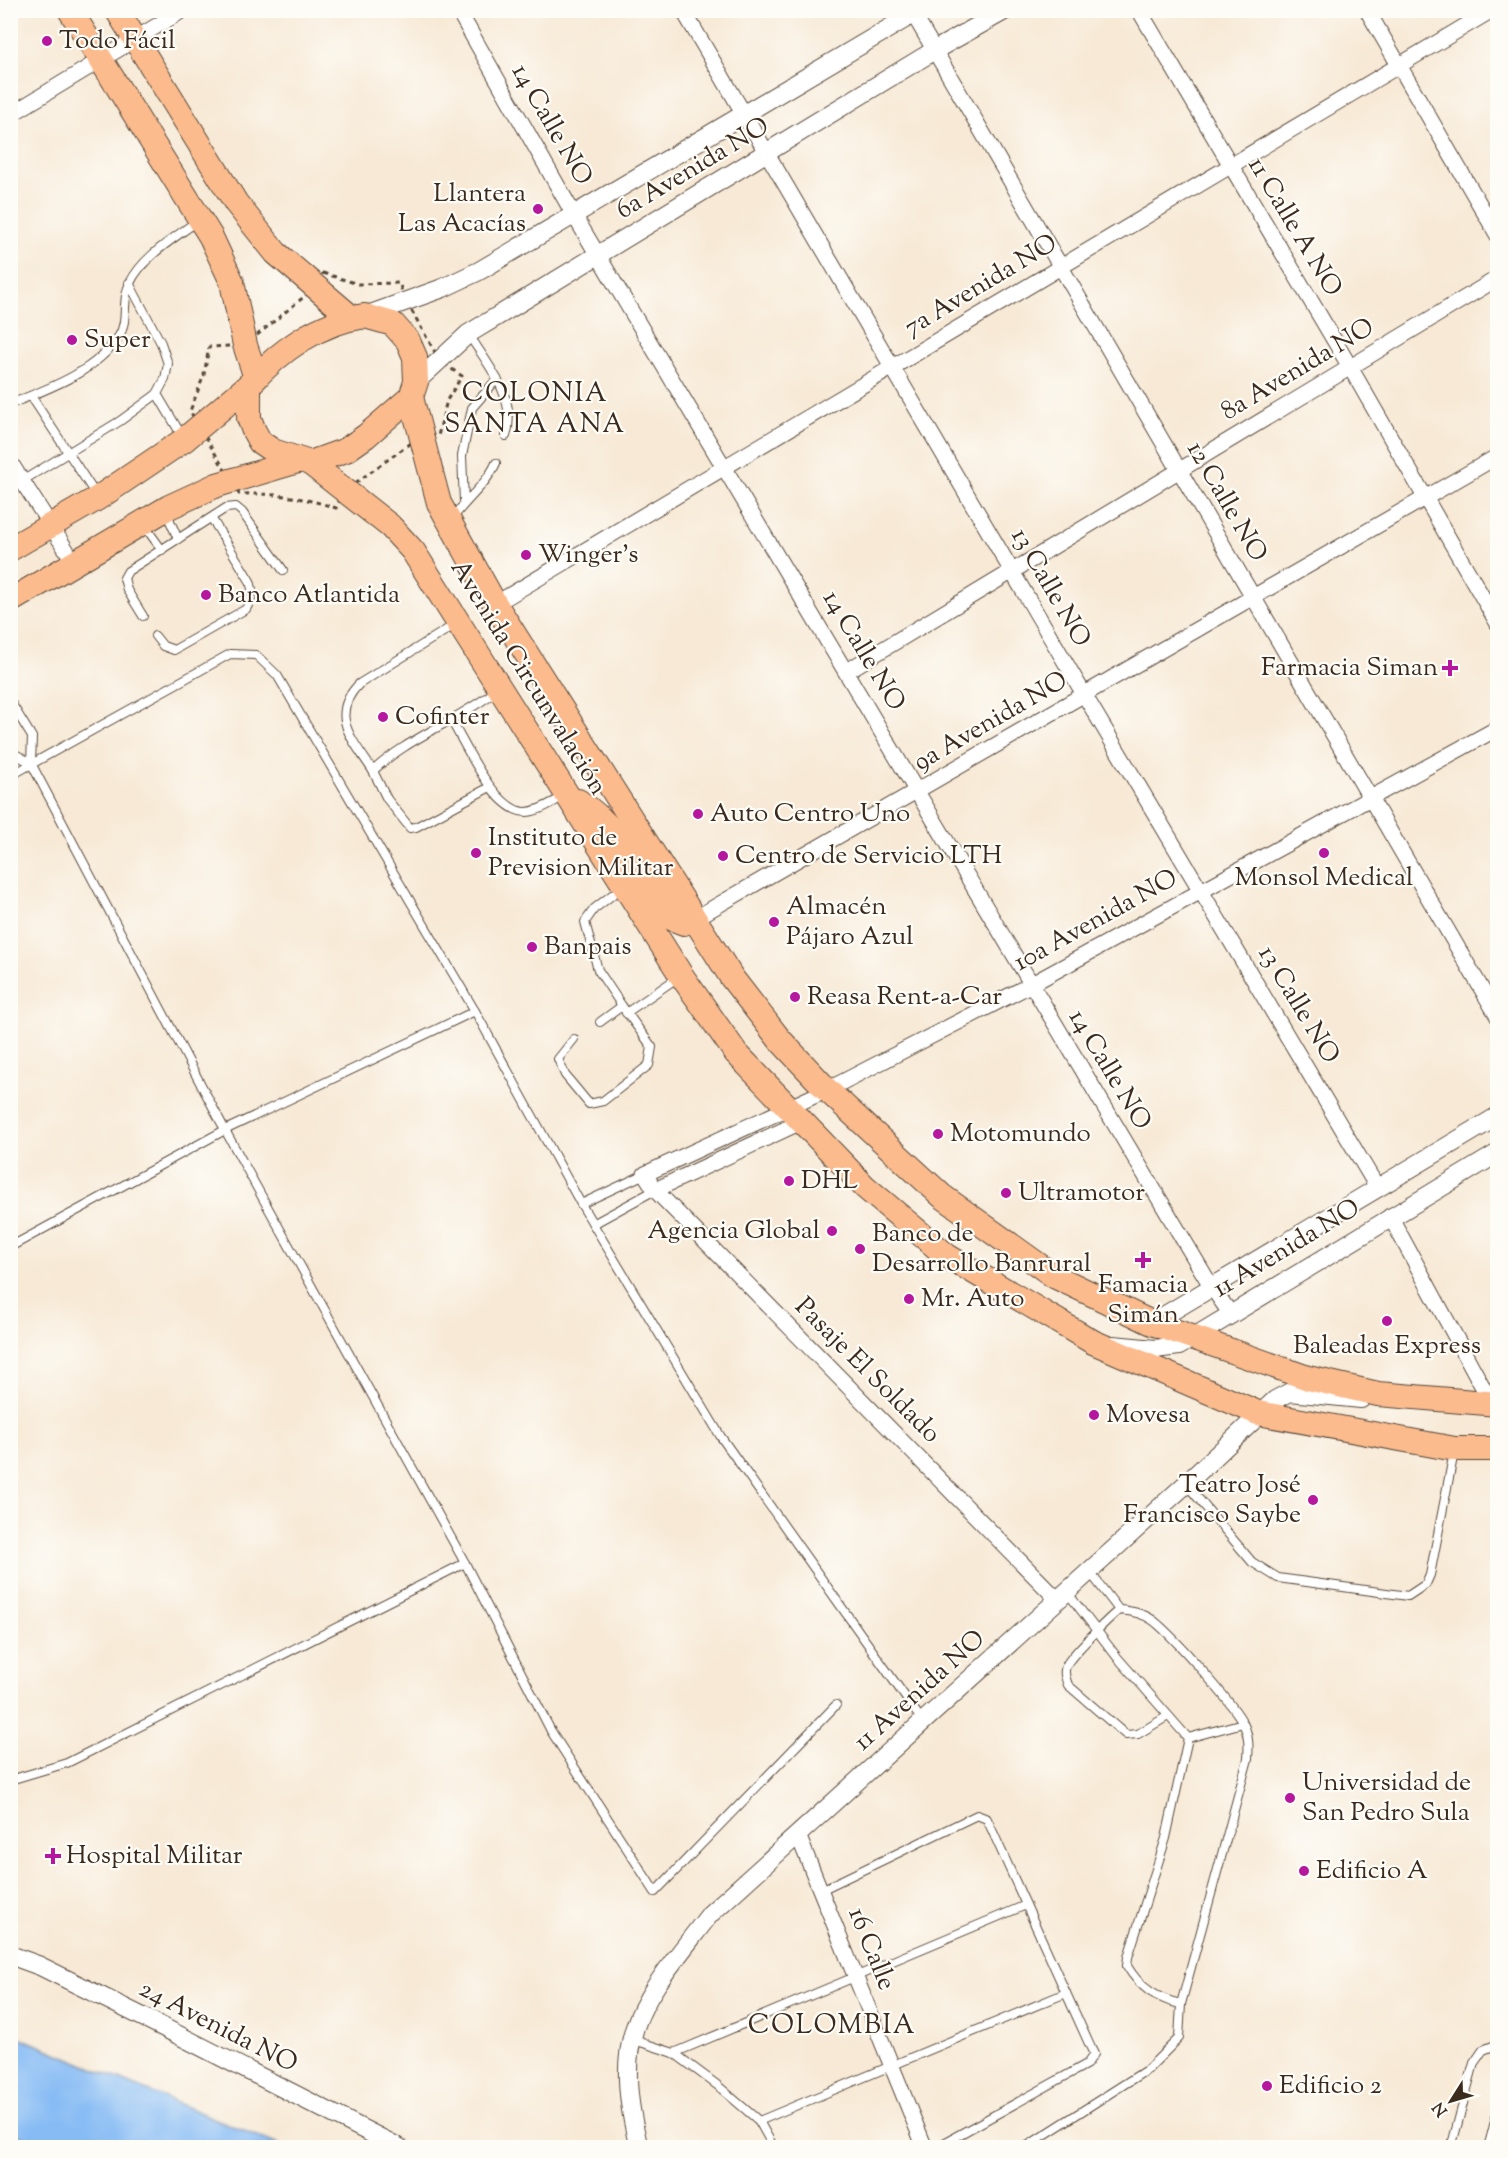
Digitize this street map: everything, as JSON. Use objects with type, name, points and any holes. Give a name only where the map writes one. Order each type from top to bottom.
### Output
[{"type":"highway","points":[[70,10],[200,219],[232,282],[252,381],[249,418],[260,442],[273,452],[304,462]]},
{"type":"highway","points":[[10,601],[169,507],[232,481],[346,450],[413,389],[415,357],[408,341],[393,324],[358,317],[316,287],[276,253],[236,204],[117,10]]},
{"type":"highway","points":[[10,549],[98,498],[193,433],[252,381],[268,363],[306,338],[358,317]]},
{"type":"highway","name":"Avenida Circunvalación","points":[[413,389],[421,436],[440,503],[495,604],[732,978],[780,1040],[827,1090],[942,1196],[1054,1276],[1152,1323],[1308,1378],[1378,1394],[1495,1404]]},
{"type":"highway","name":"Avenida Circunvalación","points":[[304,462],[390,526],[413,551],[681,975],[736,1053],[865,1187],[947,1256],[1093,1342],[1258,1413],[1455,1449],[1497,1449]]},
{"type":"highway","points":[[568,795],[599,816],[616,834],[671,918],[684,923],[694,920]]},
{"type":"street","points":[[10,115],[183,10]]},
{"type":"street","name":"14 Calle NO","points":[[458,10],[574,214],[918,790],[1030,985],[1211,1286],[1230,1313]]},
{"type":"street","name":"13 Calle NO","points":[[683,10],[1013,570],[1084,696],[1377,1187]]},
{"type":"street","name":"6a Avenida NO","points":[[413,389],[468,334],[768,154],[935,50],[1006,10]]},
{"type":"street","name":"11 Calle A NO","points":[[1139,10],[1350,367],[1497,624]]},
{"type":"street","points":[[1367,10],[1497,236]]},
{"type":"street","name":"7a Avenida NO","points":[[495,604],[1492,10]]},
{"type":"street","name":"6a Avenida NO","points":[[358,317],[442,288],[479,271],[745,116],[915,12]]},
{"type":"street","name":"12 Calle NO","points":[[915,12],[1497,1017]]},
{"type":"street","name":"8a Avenida NO","points":[[847,671],[1497,278]]},
{"type":"street","name":"9a Avenida NO","points":[[694,920],[1497,456]]},
{"type":"street","points":[[10,462],[74,562]]},
{"type":"street","name":"10a Avenida NO","points":[[655,1190],[795,1114],[827,1090],[1030,985],[1497,728]]},
{"type":"street","name":"10a Avenida NO","points":[[645,1174],[795,1114]]},
{"type":"street","name":"11 Avenida NO","points":[[1152,1323],[1497,1116]]},
{"type":"street","name":"11 Avenida NO","points":[[1093,1342],[1168,1349],[1192,1339],[1230,1313],[1497,1153]]},
{"type":"street","name":"Pasaje El Soldado","points":[[645,1174],[655,1190],[1063,1596]]},
{"type":"street","points":[[1390,1216],[1495,1404]]},
{"type":"street","name":"11 Avenida NO","points":[[639,2148],[628,2092],[630,2039],[647,1996],[710,1914],[1186,1484],[1258,1413],[1290,1392],[1359,1399],[1378,1394]]},
{"type":"street","name":"16 Calle","points":[[798,1835],[925,2148]]},
{"type":"street","name":"24 Avenida NO","points":[[10,1955],[40,1966],[400,2148]]},
{"type":"lane","points":[[10,404],[67,380],[100,357],[118,337],[125,324],[129,283],[151,257],[200,219]]},
{"type":"lane","points":[[22,481],[120,421],[157,394],[165,379],[168,364],[162,343],[129,283]]},
{"type":"lane","points":[[468,334],[497,379],[508,406],[511,420],[506,436]]},
{"type":"lane","points":[[464,502],[462,456],[472,408],[497,379]]},
{"type":"lane","points":[[157,394],[193,433]]},
{"type":"lane","points":[[31,396],[98,498]]},
{"type":"lane","points":[[450,523],[464,502],[492,473],[496,463]]},
{"type":"lane","points":[[169,507],[170,521],[178,539]]},
{"type":"lane","points":[[142,616],[127,590],[124,578],[128,571],[226,508],[236,507],[242,512],[283,570]]},
{"type":"lane","points":[[155,636],[163,646],[174,650],[246,609],[251,601],[254,592],[250,581],[212,519]]},
{"type":"lane","points":[[138,526],[149,532],[162,550]]},
{"type":"lane","points":[[460,622],[359,684],[348,695],[344,705],[344,717],[352,737],[387,799],[410,828],[416,827],[490,787]]},
{"type":"lane","points":[[10,776],[230,654],[256,655],[277,675],[475,1011],[581,1204],[721,1437],[923,1722]]},
{"type":"lane","points":[[373,771],[387,759],[452,722],[500,688]]},
{"type":"lane","points":[[10,701],[32,737],[31,764],[225,1130],[465,1563],[551,1731],[655,1892],[836,1705]]},
{"type":"lane","points":[[452,722],[490,787],[506,804],[524,812],[533,811],[568,795]]},
{"type":"lane","points":[[10,751],[31,764]]},
{"type":"lane","points":[[574,1039],[558,1059],[565,1075],[589,1104],[603,1101],[633,1080],[649,1065],[653,1056],[652,1047],[598,970],[585,922],[594,909],[625,886]]},
{"type":"lane","points":[[600,1022],[681,975]]},
{"type":"lane","points":[[10,1247],[225,1130],[475,1011]]},
{"type":"lane","points":[[581,1204],[645,1174]]},
{"type":"lane","points":[[593,1224],[655,1190]]},
{"type":"lane","points":[[1186,1484],[1252,1562],[1265,1572],[1278,1578],[1408,1596],[1418,1592],[1430,1575],[1455,1449]]},
{"type":"lane","points":[[10,1780],[67,1763],[465,1563]]},
{"type":"lane","points":[[1024,2148],[1148,2069],[1179,2038],[1181,2004],[1248,1759],[1249,1742],[1243,1723],[1230,1704],[1154,1622],[1137,1613],[1119,1610],[1089,1571]]},
{"type":"lane","points":[[1063,1596],[1188,1738]]},
{"type":"lane","points":[[1119,1610],[1067,1663],[1065,1676],[1068,1685],[1126,1735],[1138,1734],[1168,1716]]},
{"type":"lane","points":[[1188,1738],[1243,1723]]},
{"type":"lane","points":[[1181,2004],[1166,2001],[1147,1990],[1127,1966],[1166,1838],[1188,1738]]},
{"type":"lane","points":[[821,1890],[977,1815],[982,1815],[987,1819],[1094,2054],[1091,2061],[935,2148]]},
{"type":"lane","points":[[674,2053],[1026,1905]]},
{"type":"lane","points":[[759,2121],[1066,1993]]},
{"type":"lane","points":[[630,2039],[674,2053],[759,2121],[774,2148]]},
{"type":"lane","points":[[1451,2148],[1474,2063],[1483,2050],[1497,2044]]},
{"type":"lane","points":[[1488,2148],[1497,2110]]},
{"type":"path","points":[[323,273],[358,284],[399,283],[405,300],[440,361],[462,376],[447,400],[438,436],[421,436],[344,490],[336,508],[305,498],[271,493],[239,494],[232,481],[193,433],[190,411],[204,375],[209,346],[245,345],[316,287],[323,273]]},
{"type":"water","points":[[11,2034],[283,2147],[45,2147],[11,2132]]},
{"type":"place","name":"Todo Fácil","points":[[47,41]]},
{"type":"place","name":"Llantera Las Acacías","points":[[538,209]]},
{"type":"place","name":"Super","points":[[72,340]]},
{"type":"place","name":"Winger's","points":[[526,555]]},
{"type":"place","name":"Banco Atlantida","points":[[206,595]]},
{"type":"place","name":"Farmacia Siman","points":[[1450,668]]},
{"type":"place","name":"Cofinter","points":[[383,717]]},
{"type":"place","name":"Auto Centro Uno","points":[[698,814]]},
{"type":"place","name":"Instituto de Prevision Militar","points":[[476,853]]},
{"type":"place","name":"Monsol Medical","points":[[1324,853]]},
{"type":"place","name":"Centro de Servicio LTH","points":[[723,856]]},
{"type":"place","name":"Almacén Pájaro Azul","points":[[774,922]]},
{"type":"place","name":"Banpais","points":[[532,947]]},
{"type":"place","name":"Reasa Rent-a-Car","points":[[795,997]]},
{"type":"place","name":"Motomundo","points":[[938,1134]]},
{"type":"place","name":"DHL","points":[[789,1181]]},
{"type":"place","name":"Ultramotor","points":[[1006,1193]]},
{"type":"place","name":"Agencia Global","points":[[832,1231]]},
{"type":"place","name":"Banco de Desarrollo Banrural","points":[[860,1249]]},
{"type":"place","name":"Famacia Simán","points":[[1143,1260]]},
{"type":"place","name":"Mr. Auto","points":[[909,1299]]},
{"type":"place","name":"Baleadas Express","points":[[1387,1321]]},
{"type":"place","name":"Movesa","points":[[1094,1415]]},
{"type":"place","name":"Teatro José Francisco Saybe","points":[[1313,1500]]},
{"type":"place","name":"Universidad de San Pedro Sula","points":[[1290,1798]]},
{"type":"place","name":"Hospital Militar","points":[[53,1856]]},
{"type":"place","name":"Edificio A","points":[[1304,1871]]},
{"type":"place","name":"Edificio 2","points":[[1267,2086]]},
{"type":"district","name":"COLONIA SANTA ANA","points":[[535,410]]},
{"type":"district","name":"COLOMBIA","points":[[832,2026]]}]
